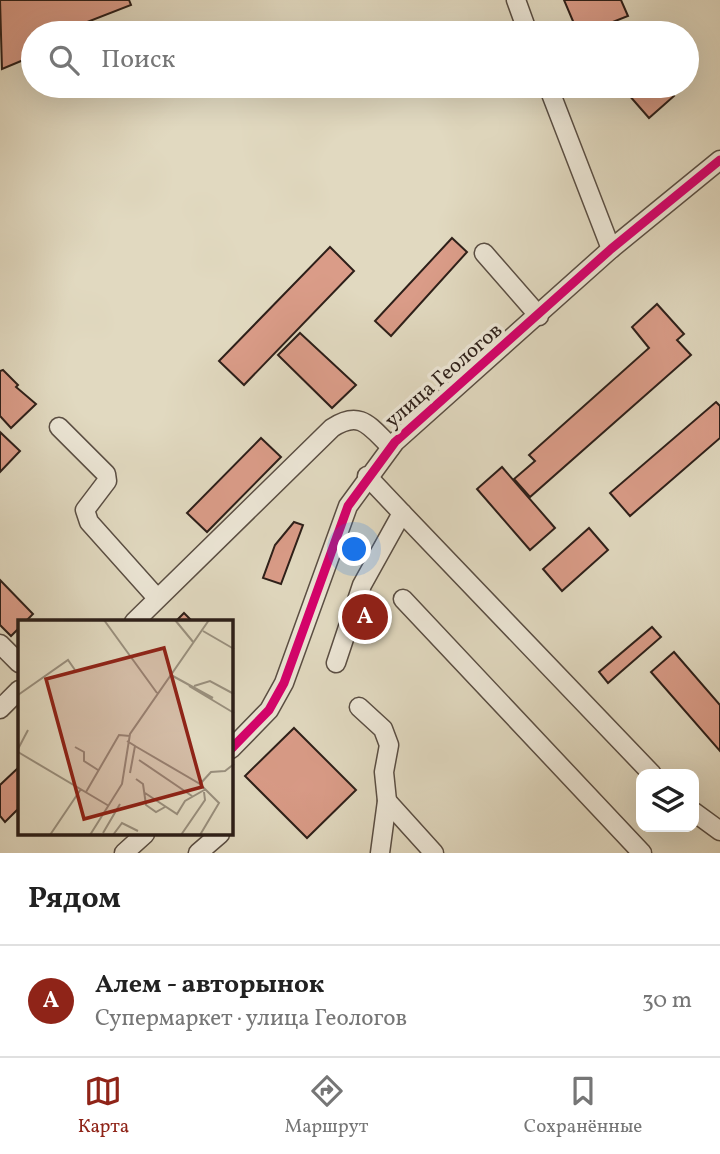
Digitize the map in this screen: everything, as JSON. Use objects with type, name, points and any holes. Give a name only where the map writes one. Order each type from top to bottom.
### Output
[{"type":"street","points":[[516,0],[524,21]]},
{"type":"street","points":[[553,98],[611,249]]},
{"type":"street","name":"улица Геологов","points":[[233,747],[269,710],[284,683],[348,506],[367,476],[391,447],[611,249],[719,164]]},
{"type":"street","points":[[484,253],[539,316]]},
{"type":"street","points":[[136,620],[338,424],[355,418],[366,423],[391,447]]},
{"type":"street","points":[[59,427],[106,474],[107,481],[85,510],[89,522],[157,598]]},
{"type":"street","points":[[367,476],[647,769]]},
{"type":"street","points":[[336,663],[362,585],[402,513]]},
{"type":"street","points":[[403,599],[642,853]]},
{"type":"street","points":[[0,644],[18,662]]},
{"type":"street","points":[[0,709],[18,691]]},
{"type":"street","points":[[359,708],[383,729],[389,745],[384,772],[387,801],[380,853]]},
{"type":"street","points":[[387,801],[434,853]]},
{"type":"street","points":[[699,815],[720,829]]},
{"type":"street","points":[[124,853],[143,836]]},
{"type":"street","points":[[198,853],[218,836]]},
{"type":"building","points":[[0,0],[129,0],[131,5],[90,21],[21,21],[21,61],[2,69]]},
{"type":"building","points":[[564,0],[621,0],[628,16],[615,21],[573,21]]},
{"type":"building","points":[[632,98],[672,98],[649,118]]},
{"type":"building","points":[[452,238],[467,252],[391,336],[375,321]]},
{"type":"building","points":[[330,247],[354,271],[244,385],[219,361]]},
{"type":"building","points":[[657,304],[684,334],[677,340],[691,355],[530,497],[514,479],[535,461],[529,455],[649,348],[632,327]]},
{"type":"building","points":[[300,333],[356,385],[332,408],[278,355]]},
{"type":"building","points":[[3,370],[18,385],[16,387],[36,404],[11,428],[0,416],[0,371]]},
{"type":"building","points":[[716,402],[720,406],[720,438],[630,516],[610,493]]},
{"type":"building","points":[[0,432],[20,451],[0,472]]},
{"type":"building","points":[[261,438],[281,457],[207,532],[187,513]]},
{"type":"building","points":[[502,467],[555,528],[530,550],[477,489]]},
{"type":"building","points":[[294,522],[303,525],[281,584],[263,578],[275,545]]},
{"type":"building","points":[[589,528],[608,550],[562,591],[543,569]]},
{"type":"building","points":[[0,580],[33,614],[27,620],[18,620],[18,629],[11,636],[0,625]]},
{"type":"building","points":[[184,613],[191,620],[177,620]]},
{"type":"building","points":[[652,627],[661,637],[608,683],[599,672]]},
{"type":"building","points":[[674,652],[720,705],[720,751],[651,672]]},
{"type":"building","points":[[294,728],[356,790],[307,838],[245,776]]},
{"type":"building","points":[[18,768],[18,809],[5,822],[0,816],[0,785]]},
{"type":"cycle path","points":[[233,747],[269,710],[284,683],[348,506],[395,442],[611,249],[720,160]]},
{"type":"place","name":"Алем - авторынок","points":[[365,617]]}]
